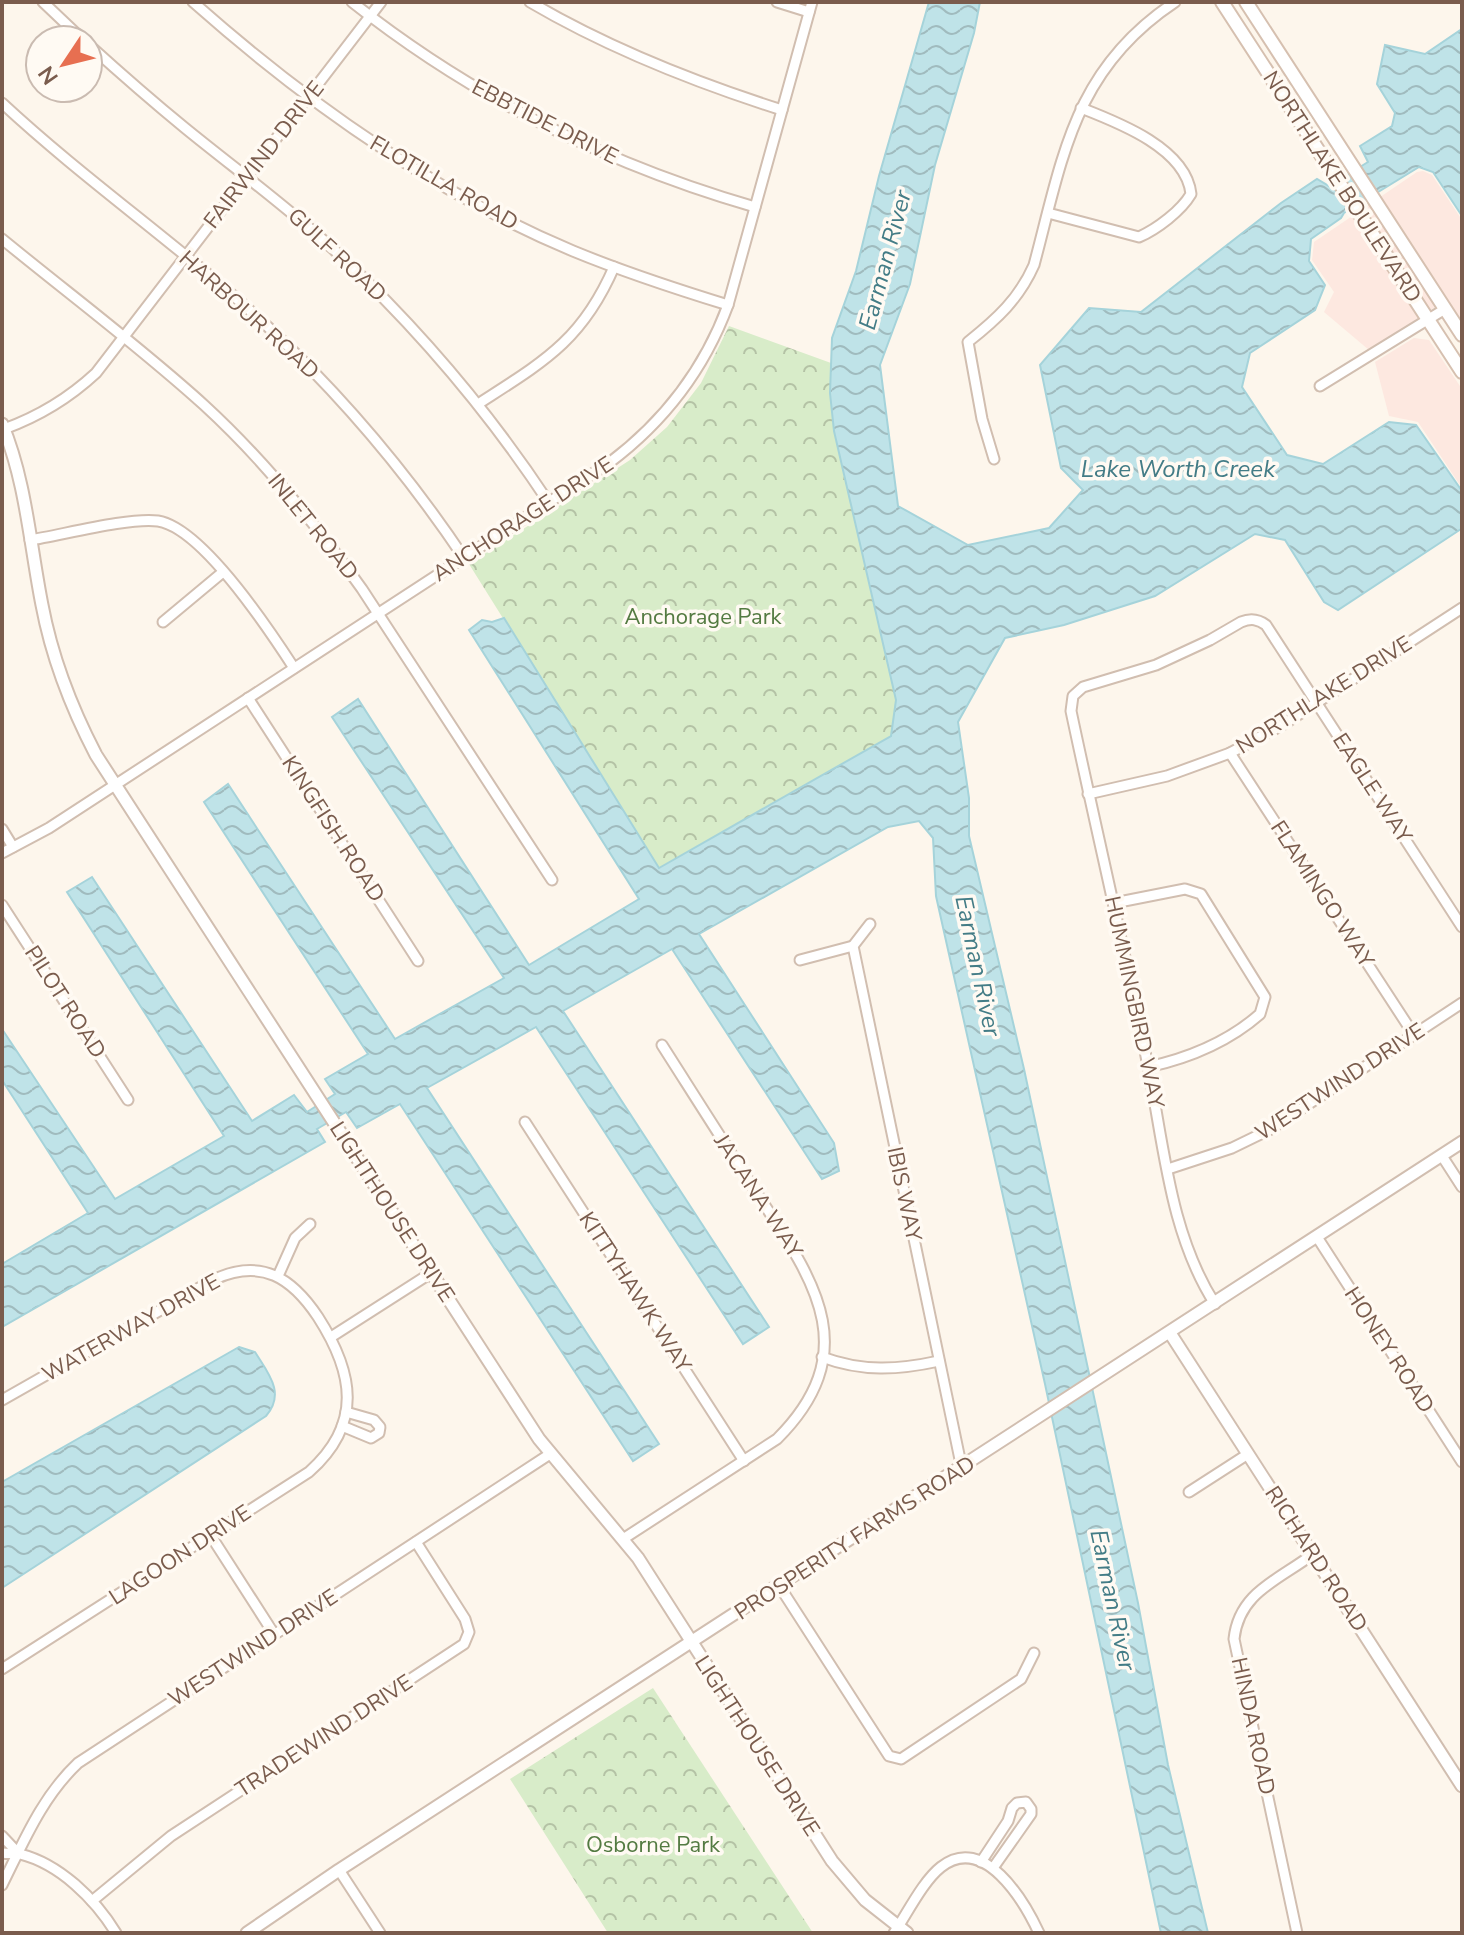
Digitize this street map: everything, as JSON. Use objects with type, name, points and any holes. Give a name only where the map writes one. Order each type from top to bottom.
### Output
[{"type":"main road","name":"NORTHLAKE BOULEVARD","points":[[1222,2],[1462,372]]},
{"type":"main road","name":"NORTHLAKE BOULEVARD","points":[[1246,2],[1462,335]]},
{"type":"main road","points":[[1307,132],[1324,121]]},
{"type":"street","points":[[43,2],[66,24]]},
{"type":"street","name":"FLOTILLA ROAD","points":[[193,2],[309,97],[391,155],[455,193],[521,227],[614,267],[728,305]]},
{"type":"street","name":"EBBTIDE DRIVE","points":[[352,2],[453,74],[546,127],[631,165],[755,207]]},
{"type":"street","name":"FAIRWIND DRIVE","points":[[3,427],[40,414],[79,389],[96,373],[381,2]]},
{"type":"street","points":[[530,2],[643,60],[713,88],[782,110]]},
{"type":"street","points":[[777,2],[810,7]]},
{"type":"street","points":[[994,459],[968,342],[998,318],[1021,291],[1034,265],[1069,136],[1100,73],[1140,27],[1175,2]]},
{"type":"street","name":"ANCHORAGE DRIVE","points":[[2,853],[114,785],[549,503],[629,448],[665,413],[708,352],[728,305],[810,7]]},
{"type":"street","name":"GULF ROAD","points":[[104,58],[330,246],[371,285],[478,404],[549,503]]},
{"type":"street","name":"HARBOUR ROAD","points":[[2,103],[80,172],[266,325],[340,398],[407,478],[464,558]]},
{"type":"street","points":[[1048,213],[1139,237],[1154,229],[1191,194],[1183,174],[1159,148],[1126,125],[1081,108]]},
{"type":"street","name":"INLET ROAD","points":[[2,239],[206,407],[275,478],[335,551],[379,613],[552,880]]},
{"type":"street","points":[[478,404],[537,366],[570,338],[593,310],[614,267]]},
{"type":"street","points":[[1320,386],[1445,309]]},
{"type":"street","name":"LIGHTHOUSE DRIVE","points":[[3,427],[19,478],[42,606],[58,667],[81,726],[114,785],[550,1454],[623,1539],[656,1584],[832,1861],[865,1900],[899,1931]]},
{"type":"street","points":[[30,540],[143,521],[171,525],[189,535],[223,572],[294,668]]},
{"type":"street","points":[[163,622],[223,572]]},
{"type":"street","name":"NORTHLAKE DRIVE","points":[[1088,794],[1167,776],[1230,753],[1316,703],[1462,608]]},
{"type":"street","name":"EAGLE WAY","points":[[1073,696],[1083,687],[1183,654],[1248,619],[1266,625],[1462,927]]},
{"type":"street","name":"HUMMINGBIRD WAY","points":[[1073,696],[1071,711],[1114,903],[1177,1213],[1191,1259],[1215,1304]]},
{"type":"street","name":"KINGFISH ROAD","points":[[248,698],[418,961]]},
{"type":"street","name":"FLAMINGO WAY","points":[[1230,753],[1414,1035]]},
{"type":"street","points":[[2,829],[13,847]]},
{"type":"street","points":[[1114,903],[1185,889],[1201,894],[1265,997],[1260,1014],[1208,1048],[1183,1059],[1148,1067]]},
{"type":"street","name":"PILOT ROAD","points":[[2,905],[128,1100]]},
{"type":"street","points":[[800,960],[853,946],[870,924]]},
{"type":"street","name":"IBIS WAY","points":[[853,946],[962,1469]]},
{"type":"street","name":"WESTWIND DRIVE","points":[[1168,1169],[1255,1138],[1462,1003]]},
{"type":"street","name":"JACANA WAY","points":[[662,1045],[807,1272],[822,1314],[822,1357]]},
{"type":"street","name":"KITTYHAWK WAY","points":[[525,1122],[744,1461]]},
{"type":"street","name":"PROSPERITY FARMS ROAD","points":[[247,1933],[339,1870],[780,1587],[1462,1142]]},
{"type":"street","points":[[1442,1156],[1462,1187]]},
{"type":"street","points":[[310,1224],[295,1238],[278,1276],[306,1299],[331,1337],[431,1273]]},
{"type":"street","name":"HONEY ROAD","points":[[1317,1237],[1462,1462]]},
{"type":"street","name":"WATERWAY DRIVE","points":[[2,1400],[226,1274],[249,1270],[278,1276]]},
{"type":"street","name":"RICHARD ROAD","points":[[1170,1333],[1462,1786]]},
{"type":"street","name":"LAGOON DRIVE","points":[[2,1669],[309,1472],[328,1451],[346,1412],[346,1377],[331,1337]]},
{"type":"street","points":[[623,1539],[777,1439],[801,1411],[813,1389],[822,1357],[871,1369],[911,1367],[939,1361]]},
{"type":"street","points":[[342,1426],[366,1438],[379,1433],[380,1427],[374,1420],[346,1412]]},
{"type":"street","name":"WESTWIND DRIVE","points":[[2,1885],[50,1793],[78,1763],[550,1454]]},
{"type":"street","points":[[1189,1492],[1248,1454]]},
{"type":"street","points":[[211,1536],[274,1634]]},
{"type":"street","name":"TRADEWIND DRIVE","points":[[92,1901],[171,1836],[464,1644],[469,1632],[465,1619],[416,1542]]},
{"type":"street","name":"HINDA ROAD","points":[[1297,1933],[1234,1639],[1240,1611],[1250,1598],[1313,1554]]},
{"type":"street","points":[[780,1587],[889,1756],[895,1759],[901,1759],[1021,1679],[1034,1653]]},
{"type":"street","points":[[981,1862],[1008,1821],[1012,1808],[1017,1803],[1026,1802],[1031,1814],[993,1868]]},
{"type":"street","points":[[2,1836],[18,1853],[63,1876],[92,1901],[116,1933]]},
{"type":"street","points":[[2,1853],[18,1853]]},
{"type":"street","points":[[899,1931],[941,1866],[960,1859],[981,1862],[993,1868],[1019,1896],[1039,1933]]},
{"type":"street","points":[[339,1870],[380,1933]]},
{"type":"shaded area","points":[[1417,172],[1432,175],[1462,220],[1462,323],[1446,300],[1369,350],[1324,312],[1334,292],[1312,260],[1314,242]]},
{"type":"shaded area","points":[[1414,338],[1429,340],[1462,389],[1462,488],[1418,422],[1389,416],[1375,362]]},
{"type":"green space","name":"Anchorage Park","points":[[729,326],[831,363],[830,393],[896,700],[891,736],[659,868],[469,564],[630,460],[667,427],[701,383]]},
{"type":"green space","name":"Osborne Park","points":[[653,1688],[813,1933],[608,1933],[510,1779]]},
{"type":"water","name":"Lake Worth Creek","points":[[929,2],[980,2],[974,33],[935,165],[910,284],[880,365],[898,506],[968,545],[1049,528],[1083,490],[1061,468],[1040,365],[1089,308],[1141,312],[1281,203],[1317,179],[1329,186],[1368,162],[1360,146],[1392,126],[1395,113],[1377,84],[1385,45],[1425,54],[1462,29],[1462,216],[1433,172],[1419,167],[1344,213],[1311,239],[1309,261],[1325,285],[1315,310],[1250,353],[1242,387],[1287,455],[1323,464],[1389,422],[1416,425],[1462,491],[1461,529],[1338,610],[1324,602],[1285,540],[1255,534],[1155,596],[1064,625],[1005,638],[958,722],[969,798],[969,836],[1024,1069],[1138,1603],[1168,1765],[1208,1933],[1161,1933],[1045,1384],[936,896],[933,838],[919,821],[888,827],[699,934],[834,1143],[839,1171],[822,1179],[672,949],[563,1011],[769,1327],[743,1344],[536,1027],[427,1088],[659,1444],[633,1461],[400,1104],[357,1128],[346,1112],[317,1129],[325,1142],[2,1327],[2,1264],[88,1213],[2,1080],[2,1029],[115,1199],[224,1136],[67,892],[92,877],[252,1121],[294,1095],[307,1112],[335,1094],[325,1079],[368,1054],[204,802],[228,784],[395,1039],[504,978],[332,717],[358,699],[529,965],[639,899],[469,630],[482,620],[492,622],[504,618],[659,868],[891,736],[896,700],[834,431],[830,393],[832,338],[856,271],[879,176]]},
{"type":"water","points":[[239,1347],[255,1352],[273,1383],[275,1399],[266,1416],[2,1588],[2,1482]]},
{"type":"water label","name":"Earman River","points":[[885,260]]},
{"type":"water label","name":"Earman River","points":[[978,966]]},
{"type":"water label","name":"Earman River","points":[[1113,1600]]}]
